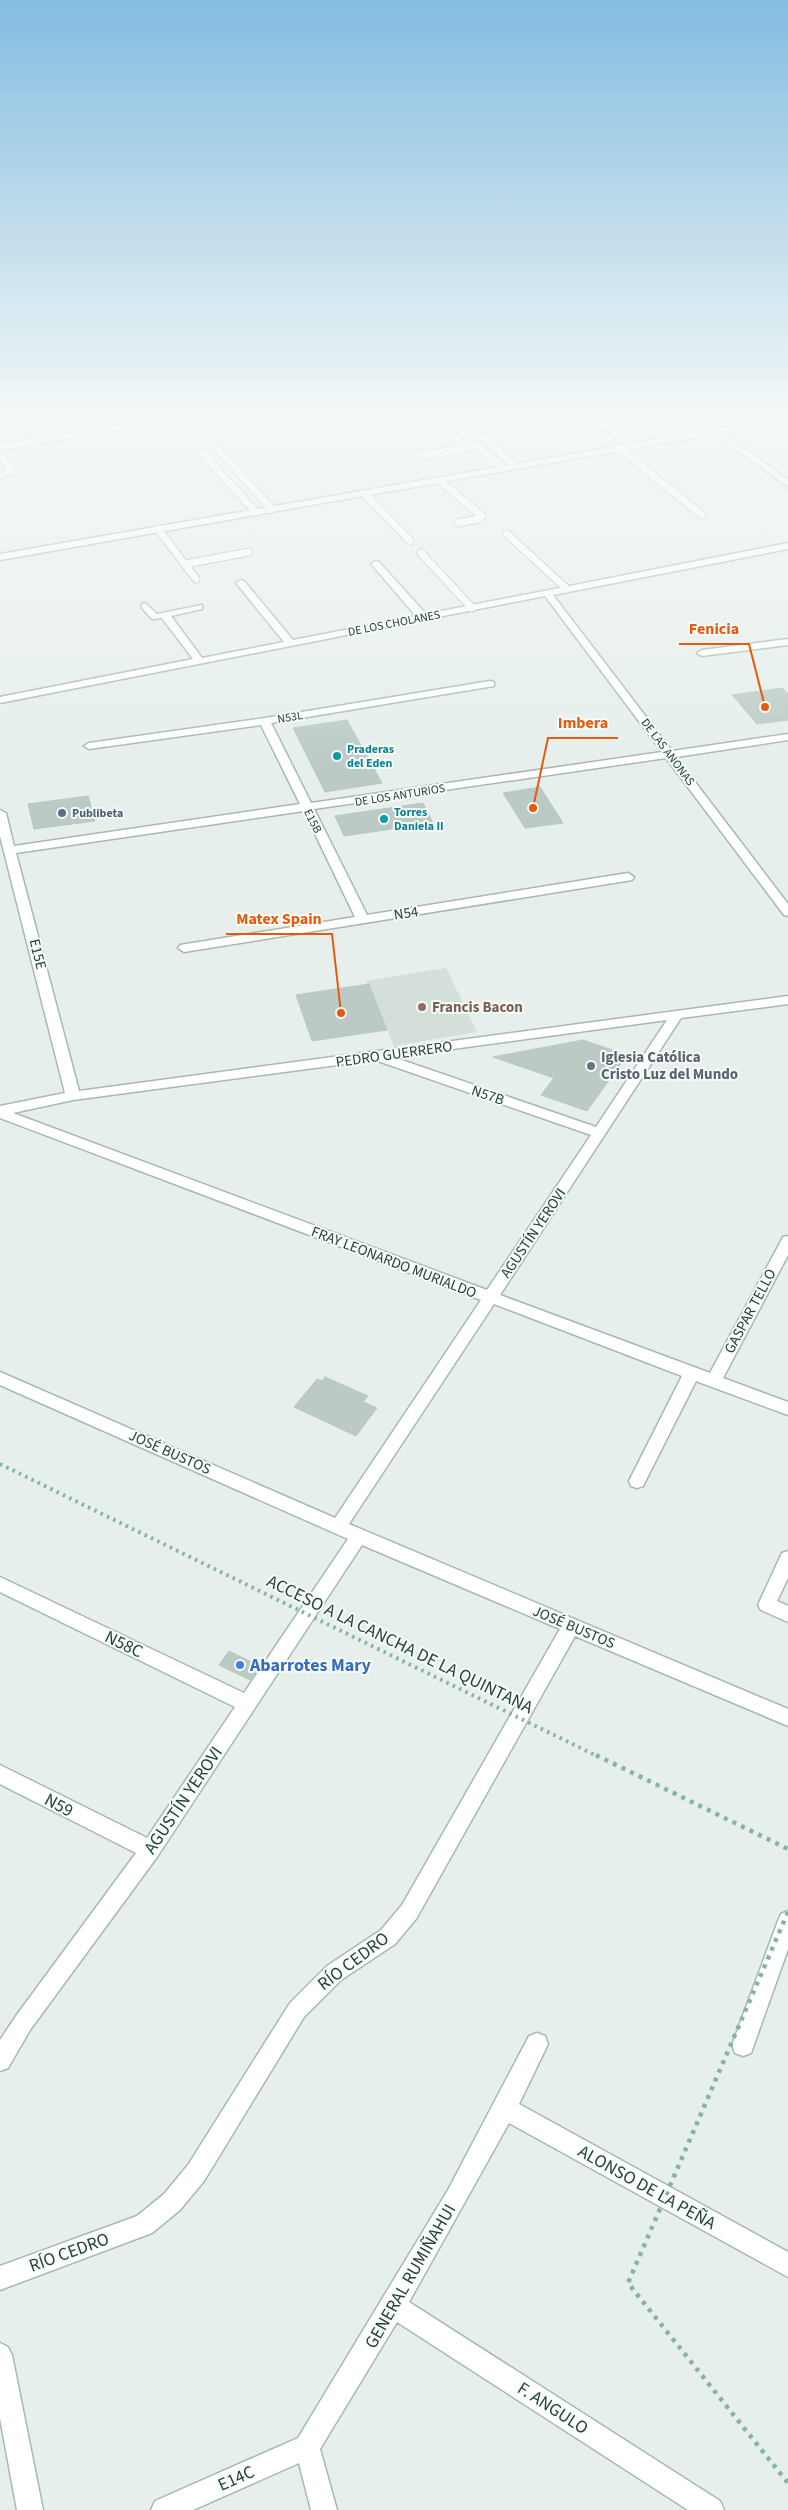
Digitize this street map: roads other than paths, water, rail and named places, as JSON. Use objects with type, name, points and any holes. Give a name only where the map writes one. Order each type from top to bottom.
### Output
[{"type":"street","points":[[0,557],[118,536]]},
{"type":"street","name":"DE LOS CHOLANES","points":[[0,700],[788,546]]},
{"type":"street","points":[[376,564],[423,617]]},
{"type":"street","points":[[241,583],[290,643]]},
{"type":"street","name":"DE LAS ANONAS","points":[[547,593],[788,912]]},
{"type":"street","points":[[146,606],[155,617],[199,608]]},
{"type":"street","points":[[165,615],[199,661]]},
{"type":"street","points":[[702,653],[788,642]]},
{"type":"street","name":"N53L","points":[[89,746],[265,721],[490,684]]},
{"type":"street","name":"E15B","points":[[265,721],[363,920]]},
{"type":"street","name":"DE LOS ANTURIOS","points":[[11,850],[307,809],[788,737]]},
{"type":"street","name":"E15E","points":[[0,813],[73,1096]]},
{"type":"street","name":"N54","points":[[184,948],[628,877]]},
{"type":"street","name":"PEDRO GUERRERO","points":[[0,1112],[73,1096],[377,1057],[788,1000]]},
{"type":"street","name":"AGUSTÍN YEROVI","points":[[339,1526],[677,1015]]},
{"type":"street","name":"N57B","points":[[377,1057],[600,1133]]},
{"type":"street","name":"FRAY LEONARDO MURIALDO","points":[[0,1112],[490,1299],[788,1409]]},
{"type":"street","name":"GASPAR TELLO","points":[[712,1382],[788,1240]]},
{"type":"street","points":[[637,1481],[691,1374]]},
{"type":"street","name":"JOSÉ BUSTOS","points":[[0,1378],[360,1536],[788,1718]]},
{"type":"street","name":"AGUSTÍN YEROVI","points":[[0,2060],[23,2023],[150,1850],[360,1536]]},
{"type":"street","points":[[788,1558],[768,1605],[788,1614]]},
{"type":"street","name":"N58C","points":[[0,1584],[248,1704]]},
{"type":"street","name":"RÍO CEDRO","points":[[0,2278],[144,2224],[172,2202],[196,2172],[297,2010],[334,1973],[388,1937],[410,1912],[571,1626]]},
{"type":"street","name":"N59","points":[[0,1774],[118,1836],[150,1850]]},
{"type":"street","points":[[742,2045],[788,1921]]},
{"type":"street","name":"GENERAL RUMIÑAHUI","points":[[307,2447],[394,2306],[506,2108],[537,2044]]},
{"type":"street","name":"ALONSO DE LA PEÑA","points":[[506,2108],[788,2265]]},
{"type":"street","name":"F. ANGULO","points":[[394,2306],[711,2510]]},
{"type":"street","points":[[0,2356],[30,2510]]},
{"type":"street","points":[[307,2447],[324,2510]]},
{"type":"street","name":"E14C","points":[[164,2510],[307,2447]]},
{"type":"lane","points":[[164,536],[196,579]]},
{"type":"lane","points":[[405,536],[410,541]]},
{"type":"lane","points":[[509,536],[567,589]]},
{"type":"lane","points":[[185,564],[249,552]]},
{"type":"lane","points":[[421,552],[472,608]]},
{"type":"place","name":"Fenicia","points":[[765,707]]},
{"type":"place","name":"Praderas del Eden","points":[[337,756]]},
{"type":"place","name":"Imbera","points":[[533,808]]},
{"type":"place","name":"Publibeta","points":[[62,813]]},
{"type":"place","name":"Torres Daniela II","points":[[384,819]]},
{"type":"place","name":"Francis Bacon","points":[[422,1007]]},
{"type":"place","name":"Matex Spain","points":[[341,1013]]},
{"type":"place","name":"Iglesia Católica Cristo Luz del Mundo","points":[[591,1066]]},
{"type":"place","name":"Abarrotes Mary","points":[[240,1665]]}]
